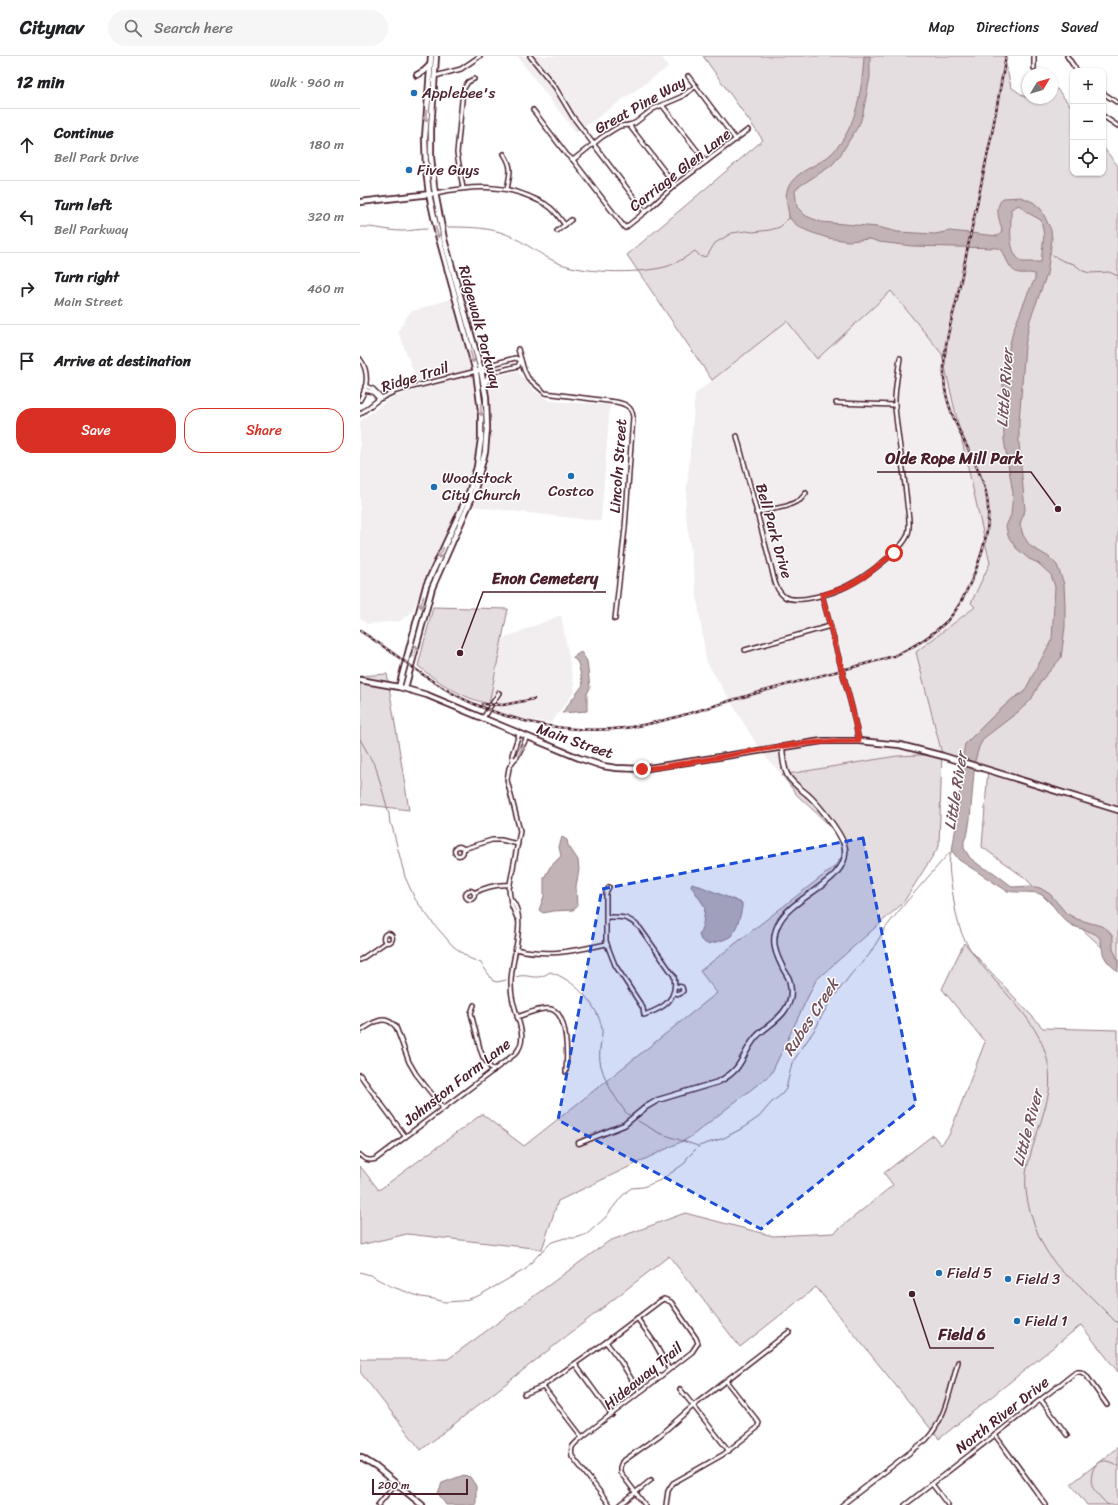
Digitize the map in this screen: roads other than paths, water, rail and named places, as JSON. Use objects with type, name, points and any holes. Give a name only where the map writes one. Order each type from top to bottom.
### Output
[{"type":"main road","name":"Ridgewalk Parkway","points":[[405,688],[432,588],[468,508],[479,478],[485,452],[487,428],[484,386],[432,194],[426,161],[425,138],[430,56]]},
{"type":"main road","name":"Ridgewalk Parkway","points":[[432,194],[431,150],[436,56]]},
{"type":"main road","points":[[417,75],[430,65]]},
{"type":"main road","points":[[360,202],[432,194]]},
{"type":"main road","name":"Ridgewalk Parkway","points":[[399,687],[426,586],[464,505],[477,467],[480,452],[482,425],[479,371]]},
{"type":"main road","points":[[484,386],[490,373]]},
{"type":"main road","name":"Main Street","points":[[360,680],[405,688],[427,695],[519,734],[603,766],[632,769],[650,768],[822,741],[859,741],[900,745],[943,756],[1118,810]]},
{"type":"main road","points":[[360,1456],[422,1505]]},
{"type":"street","points":[[429,77],[461,69],[480,56]]},
{"type":"street","points":[[530,56],[560,95],[573,117],[645,212]]},
{"type":"street","points":[[1034,56],[1034,68]]},
{"type":"street","points":[[1067,56],[1075,68]]},
{"type":"street","points":[[688,76],[736,140]]},
{"type":"street","points":[[463,188],[457,153],[462,90],[468,82],[474,79]]},
{"type":"street","name":"Great Pine Way","points":[[573,160],[612,130],[620,126],[635,123],[653,109],[681,97],[696,86]]},
{"type":"street","points":[[1106,95],[1118,103]]},
{"type":"street","points":[[662,105],[706,162]]},
{"type":"street","points":[[533,110],[567,155],[573,160]]},
{"type":"street","points":[[1106,118],[1118,126]]},
{"type":"street","points":[[629,125],[675,185]]},
{"type":"street","name":"Carriage Glen Lane","points":[[573,160],[625,228],[675,185],[748,130]]},
{"type":"street","points":[[504,154],[510,163],[507,189]]},
{"type":"street","points":[[432,194],[463,188],[484,187],[507,189],[527,195],[549,206],[564,224]]},
{"type":"street","points":[[557,231],[571,220]]},
{"type":"street","name":"Lincoln Street","points":[[518,349],[528,378],[545,393],[616,402],[625,404],[632,412],[633,418],[625,528],[615,619]]},
{"type":"street","name":"Ridge Trail","points":[[360,414],[381,398],[401,390],[479,371],[486,366],[515,358],[521,360]]},
{"type":"street","name":"Bell Park Drive","points":[[737,436],[776,585],[781,593],[792,600],[822,595],[846,587],[864,577],[897,550],[908,534],[909,525],[895,405],[900,358]]},
{"type":"street","points":[[360,359],[366,369],[367,376],[365,388],[360,400]]},
{"type":"street","points":[[479,371],[490,373],[518,366],[521,360]]},
{"type":"street","points":[[365,388],[381,398]]},
{"type":"street","points":[[836,402],[895,405]]},
{"type":"street","points":[[756,513],[787,506],[800,500],[806,493]]},
{"type":"street","points":[[822,595],[852,708],[859,741]]},
{"type":"street","points":[[745,650],[830,626]]},
{"type":"street","points":[[483,718],[499,693]]},
{"type":"street","name":"Johnston Farm Lane","points":[[513,761],[512,755],[519,734]]},
{"type":"street","name":"Johnston Farm Lane","points":[[360,1154],[364,1159],[376,1159],[494,1071],[515,1054],[521,1047],[522,1031],[513,1003],[511,985],[512,967],[518,934],[518,918],[511,904],[510,885],[520,827],[508,780],[513,761],[517,757],[527,737]]},
{"type":"street","points":[[580,1143],[624,1125],[652,1102],[727,1078],[739,1066],[756,1038],[782,1015],[788,1006],[791,992],[790,982],[778,959],[775,949],[774,938],[777,926],[788,910],[837,872],[844,863],[846,851],[843,839],[818,806],[787,775],[782,747]]},
{"type":"street","points":[[463,849],[492,840],[501,840],[518,844]]},
{"type":"street","points":[[474,893],[494,885],[510,885]]},
{"type":"street","points":[[606,917],[625,917],[633,921],[640,928],[674,976],[676,986],[674,993],[670,1000],[663,1006],[644,1015],[643,1008],[615,964],[607,944],[606,917],[606,893],[610,886]]},
{"type":"street","points":[[360,960],[386,942]]},
{"type":"street","points":[[515,949],[540,953],[564,953],[607,944]]},
{"type":"street","points":[[674,993],[680,994],[683,991],[682,987],[676,986]]},
{"type":"street","points":[[474,1005],[471,1013],[480,1049],[483,1057],[494,1071]]},
{"type":"street","points":[[517,1017],[546,1009],[557,1013],[562,1022],[567,1043],[566,1072]]},
{"type":"street","points":[[360,1031],[383,1019],[393,1023],[396,1026],[409,1062],[416,1074],[443,1108]]},
{"type":"street","points":[[360,1075],[405,1136]]},
{"type":"street","points":[[360,1085],[365,1082]]},
{"type":"street","name":"Hideaway Trail","points":[[524,1394],[542,1386],[575,1364],[660,1301],[668,1299],[681,1315],[698,1343],[692,1352],[572,1446],[572,1456],[610,1505]]},
{"type":"street","points":[[637,1318],[654,1342],[669,1369]]},
{"type":"street","points":[[645,1505],[620,1472],[622,1462],[660,1435],[693,1406],[789,1332]]},
{"type":"street","points":[[606,1342],[621,1362],[640,1393]]},
{"type":"street","points":[[842,1505],[926,1440],[931,1434],[942,1417],[958,1362]]},
{"type":"street","points":[[575,1364],[612,1415]]},
{"type":"street","name":"North River Drive","points":[[905,1505],[1074,1373],[1078,1372],[1086,1375],[1108,1405]]},
{"type":"street","points":[[666,1505],[668,1491],[673,1483],[729,1451],[758,1428],[759,1423],[726,1380]]},
{"type":"street","points":[[542,1386],[582,1438]]},
{"type":"street","points":[[680,1389],[729,1451]]},
{"type":"street","points":[[1041,1400],[1067,1435]]},
{"type":"street","points":[[994,1435],[1046,1505]]},
{"type":"street","points":[[620,1505],[651,1480]]},
{"type":"street","points":[[378,1505],[396,1483]]},
{"type":"street","points":[[932,1484],[948,1505]]},
{"type":"water","points":[[864,56],[870,56],[870,77],[860,123],[839,157],[831,166],[798,187],[795,191],[797,207],[806,216],[821,222],[878,227],[898,232],[935,234],[950,231],[998,236],[1002,230],[998,213],[1000,202],[1003,198],[1021,197],[1033,202],[1041,209],[1051,230],[1052,239],[1047,274],[1030,320],[1025,346],[1019,422],[1019,443],[1025,510],[1020,524],[1023,535],[1030,546],[1049,557],[1057,565],[1064,584],[1065,627],[1061,658],[1041,681],[1031,700],[984,738],[979,747],[975,761],[970,819],[968,832],[964,841],[964,848],[970,858],[982,867],[993,872],[1013,887],[1031,886],[1040,888],[1050,894],[1066,913],[1077,919],[1107,929],[1113,937],[1113,949],[1118,960],[1118,972],[1108,963],[1105,958],[1101,940],[1098,936],[1067,922],[1044,896],[1033,893],[1007,891],[959,860],[952,851],[958,813],[965,744],[1012,699],[1024,692],[1052,639],[1055,587],[1051,575],[1038,563],[1029,559],[1016,548],[1008,536],[1006,526],[1011,515],[1013,493],[1004,440],[1003,385],[1013,331],[1035,279],[1035,274],[1021,273],[1013,270],[1002,250],[998,248],[912,246],[879,242],[870,239],[848,241],[828,238],[810,232],[799,227],[789,218],[786,196],[788,187],[799,175],[828,157],[842,141],[848,130],[853,119],[860,94]],"holes":[[[1019,205],[1028,213],[1041,220],[1044,235],[1041,262],[1022,262],[1017,257],[1012,245],[1011,209]]]},
{"type":"water","points":[[581,652],[587,661],[590,688],[587,694],[587,711],[562,713],[583,685],[578,663],[573,657]]},
{"type":"water","points":[[562,837],[567,840],[568,845],[578,860],[579,870],[576,886],[577,907],[573,910],[543,913],[539,910],[544,896],[544,878],[550,867],[561,856],[559,847]]},
{"type":"water","points":[[692,883],[742,903],[739,920],[731,936],[723,940],[707,944],[701,940],[699,935],[703,924],[705,907],[691,886]]},
{"type":"water","points":[[464,1475],[470,1477],[476,1486],[476,1505],[446,1505],[438,1493],[442,1483]]},
{"type":"waterway","points":[[446,227],[494,230],[514,238],[554,261],[565,265],[608,272],[624,272],[669,266],[695,251],[701,257],[707,256],[715,243],[732,233],[770,230],[780,227],[790,217]]},
{"type":"waterway","points":[[360,227],[402,231],[427,229]]},
{"type":"waterway","points":[[1049,253],[1063,261],[1074,264],[1083,271],[1090,273],[1109,272],[1118,276]]},
{"type":"waterway","points":[[360,739],[376,768],[405,877],[415,899],[453,946],[469,958],[481,963],[493,981],[497,982],[506,980]]},
{"type":"waterway","name":"Little River","points":[[952,850],[949,863],[950,880],[957,917],[964,938],[979,962],[1022,1012],[1034,1029],[1043,1047],[1049,1068],[1049,1091],[1029,1158],[1026,1177],[1027,1197],[1035,1226],[1042,1243],[1055,1264],[1074,1280],[1118,1324]]},
{"type":"waterway","name":"Rubes Creek","points":[[360,1272],[370,1275],[390,1286],[421,1297],[445,1302],[462,1301],[478,1296],[526,1269],[552,1242],[565,1238],[576,1238],[587,1234],[605,1218],[622,1196],[631,1188],[643,1187],[661,1180],[685,1163],[687,1158],[699,1146],[724,1138],[759,1117],[786,1089],[792,1063],[817,1026],[830,1002],[852,973],[869,955],[886,927],[950,852]]},
{"type":"waterway","points":[[516,977],[540,977],[550,972],[559,975],[576,987],[590,1002],[600,1020],[602,1029],[600,1061],[603,1073],[615,1097],[627,1114],[630,1115]]},
{"type":"waterway","points":[[638,1121],[659,1133],[698,1146]]},
{"type":"waterway","name":"Little River","points":[[1108,1505],[1093,1488],[1091,1481],[1092,1472],[1096,1465],[1103,1461],[1118,1466]]},
{"type":"railway","points":[[360,631],[429,678],[457,696],[472,703],[509,717],[547,726],[586,730],[606,730],[658,722],[774,688],[894,656],[922,641],[941,627],[952,616],[965,595],[973,577],[987,532],[988,509],[984,485],[952,414],[945,389],[944,367],[948,335],[992,133],[1006,56]]},
{"type":"railway","points":[[482,704],[503,705],[534,699]]},
{"type":"place","name":"Applebee's","points":[[414,93]]},
{"type":"place","name":"Five Guys","points":[[409,170]]},
{"type":"place","name":"Costco","points":[[571,476]]},
{"type":"place","name":"Woodstock City Church","points":[[434,487]]},
{"type":"place","name":"Olde Rope Mill Park","points":[[1058,509]]},
{"type":"place","name":"Enon Cemetery","points":[[460,653]]},
{"type":"place","name":"Field 5","points":[[939,1273]]},
{"type":"place","name":"Field 3","points":[[1008,1279]]},
{"type":"place","name":"Field 6","points":[[912,1294]]},
{"type":"place","name":"Field 1","points":[[1017,1321]]}]
